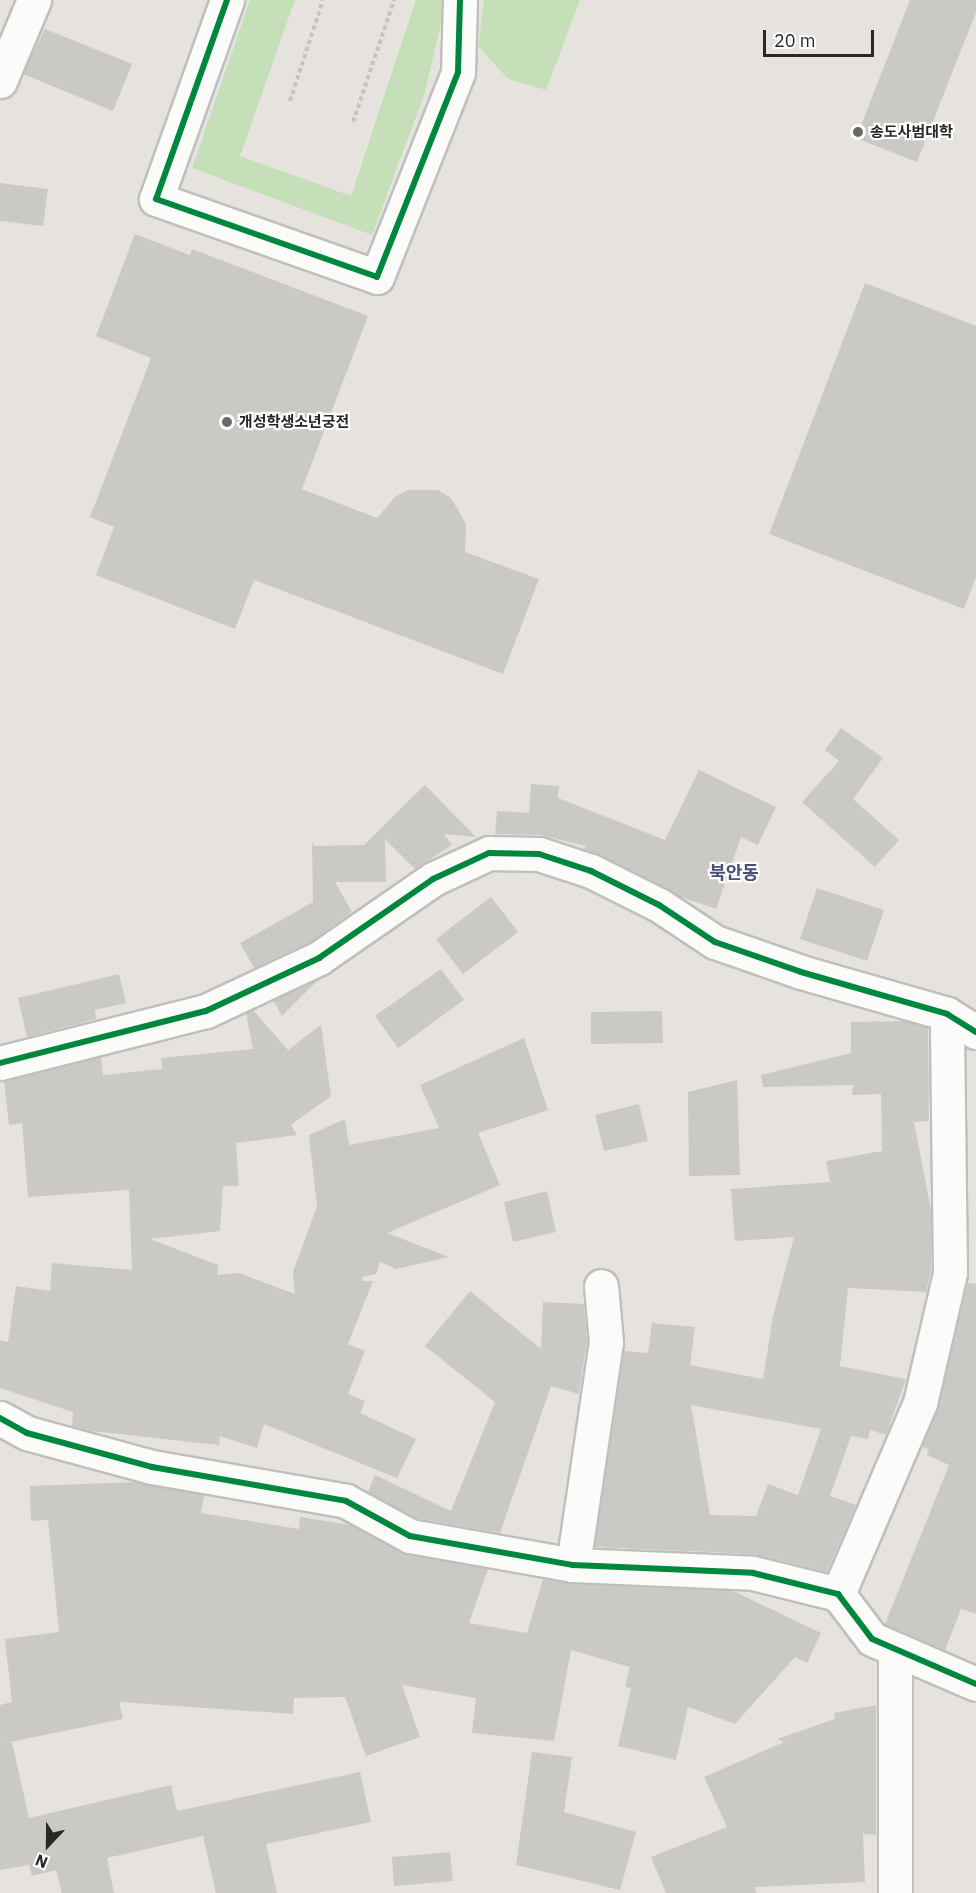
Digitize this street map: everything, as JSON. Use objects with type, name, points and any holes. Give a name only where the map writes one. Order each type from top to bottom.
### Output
[{"type":"street","points":[[0,81],[34,0]]},
{"type":"street","points":[[216,3],[156,199],[377,277],[458,72],[460,0]]},
{"type":"street","points":[[0,1063],[206,1011],[318,958],[433,879],[489,854],[539,854],[591,871],[659,905],[715,942],[801,972],[947,1014],[976,1032]]},
{"type":"street","points":[[838,1594],[920,1402],[950,1273],[947,1014]]},
{"type":"street","points":[[573,1565],[606,1342],[601,1286]]},
{"type":"street","points":[[0,1418],[27,1433],[152,1467],[346,1501],[410,1536],[573,1565],[753,1573],[838,1594],[872,1639],[895,1651],[976,1684]]},
{"type":"street","points":[[894,1893],[895,1651]]},
{"type":"path","points":[[290,101],[323,0]]},
{"type":"path","points":[[353,122],[394,0]]},
{"type":"green space","points":[[250,0],[295,0],[240,156],[351,196],[416,0],[442,0],[442,20],[424,95],[372,235],[192,168]]},
{"type":"green space","points":[[484,0],[580,0],[546,90],[508,79],[478,46]]},
{"type":"building","points":[[910,0],[976,0],[976,12],[917,162],[856,138]]},
{"type":"building","points":[[45,29],[132,64],[113,111],[23,74]]},
{"type":"building","points":[[0,183],[48,189],[43,226],[0,221]]},
{"type":"building","name":"개성학생소년궁전","points":[[135,234],[190,255],[192,249],[368,316],[302,489],[377,518],[395,497],[408,490],[438,490],[451,498],[466,524],[465,552],[539,579],[503,674],[254,580],[235,629],[96,575],[114,527],[90,517],[151,358],[96,336]]},
{"type":"building","points":[[865,283],[976,326],[976,577],[964,609],[769,534]]},
{"type":"building","points":[[841,728],[883,758],[853,799],[899,840],[875,867],[802,802],[839,761],[825,750]]},
{"type":"building","points":[[699,770],[776,807],[758,845],[741,837],[716,909],[681,897],[584,849],[586,846],[540,835],[495,834],[497,811],[529,813],[531,784],[559,786],[558,798],[665,840]]},
{"type":"building","points":[[425,785],[476,837],[444,834],[452,845],[415,869],[385,839],[386,882],[335,882],[352,912],[310,942],[254,968],[240,943],[313,902],[312,842],[314,846],[364,845]]},
{"type":"building","points":[[817,888],[884,910],[867,961],[800,939]]},
{"type":"building","points":[[491,897],[518,932],[463,974],[436,939]]},
{"type":"building","points":[[441,969],[464,1000],[398,1048],[375,1016]]},
{"type":"building","points":[[119,974],[126,1003],[95,1010],[96,1019],[27,1037],[18,998]]},
{"type":"building","points":[[319,979],[282,1016],[273,1000]]},
{"type":"building","points":[[253,1010],[288,1050],[321,1025],[331,1096],[291,1125],[297,1135],[236,1143],[239,1186],[223,1186],[220,1231],[150,1239],[218,1265],[217,1275],[239,1273],[295,1294],[293,1272],[317,1206],[309,1135],[345,1119],[349,1145],[439,1128],[420,1085],[524,1038],[548,1110],[478,1133],[500,1185],[387,1233],[449,1257],[396,1269],[380,1262],[376,1274],[362,1277],[362,1281],[373,1281],[348,1344],[365,1351],[348,1394],[365,1401],[360,1413],[416,1439],[397,1478],[264,1424],[257,1448],[220,1436],[219,1445],[92,1431],[72,1426],[73,1412],[0,1388],[0,1340],[8,1342],[16,1286],[50,1291],[52,1263],[132,1270],[129,1190],[28,1197],[22,1123],[9,1125],[4,1081],[101,1057],[103,1075],[162,1069],[161,1058],[253,1049],[246,1013]]},
{"type":"building","points":[[662,1011],[663,1043],[591,1044],[591,1012]]},
{"type":"building","points":[[905,1021],[928,1028],[929,1121],[914,1122],[931,1210],[931,1271],[926,1292],[848,1288],[840,1366],[906,1379],[886,1435],[870,1430],[868,1439],[851,1436],[830,1496],[856,1505],[827,1572],[754,1554],[595,1547],[624,1351],[648,1353],[652,1323],[695,1327],[690,1365],[763,1379],[773,1316],[794,1237],[735,1241],[731,1189],[830,1182],[826,1161],[882,1151],[881,1094],[852,1095],[853,1085],[763,1087],[761,1075],[851,1053],[851,1022]],"holes":[[[691,1405],[821,1429],[798,1495],[768,1484],[756,1516],[710,1515]]]},
{"type":"building","points":[[737,1080],[740,1175],[689,1176],[688,1092]]},
{"type":"building","points":[[639,1104],[648,1141],[604,1151],[595,1115]]},
{"type":"building","points":[[547,1191],[556,1232],[513,1242],[504,1202]]},
{"type":"building","points":[[968,1283],[976,1284],[976,1614],[961,1609],[945,1650],[885,1624],[949,1465],[927,1455],[929,1449],[922,1447],[938,1407]]},
{"type":"building","points":[[470,1291],[541,1349],[543,1302],[584,1304],[587,1341],[579,1394],[551,1386],[500,1533],[416,1518],[368,1492],[375,1475],[451,1511],[495,1402],[425,1346]]},
{"type":"building","points":[[137,1482],[204,1495],[201,1513],[299,1529],[300,1517],[351,1525],[406,1554],[488,1569],[469,1623],[527,1633],[543,1579],[572,1584],[733,1591],[821,1633],[807,1663],[795,1657],[735,1724],[688,1707],[676,1760],[618,1746],[631,1688],[625,1687],[630,1667],[571,1650],[554,1741],[472,1733],[476,1698],[402,1685],[420,1737],[366,1756],[345,1697],[294,1698],[293,1714],[119,1702],[123,1719],[5,1743],[12,1742],[29,1818],[171,1785],[177,1811],[360,1772],[371,1822],[266,1844],[277,1893],[216,1893],[203,1836],[107,1858],[114,1893],[62,1893],[56,1870],[32,1876],[29,1865],[0,1870],[0,1705],[12,1702],[5,1639],[59,1632],[48,1520],[31,1521],[30,1486]]},
{"type":"building","points":[[876,1705],[876,1835],[863,1834],[865,1882],[754,1887],[757,1893],[666,1893],[651,1857],[727,1827],[704,1777],[784,1742],[777,1739],[835,1719],[834,1713]]},
{"type":"building","points":[[532,1752],[572,1757],[564,1812],[636,1832],[620,1890],[516,1865]]},
{"type":"building","points":[[450,1852],[453,1881],[394,1886],[392,1857]]},
{"type":"cycle path","points":[[227,0],[156,199],[377,277],[458,72],[460,0]]},
{"type":"cycle path","points":[[0,1063],[206,1011],[319,958],[433,879],[489,853],[539,854],[591,871],[659,905],[715,942],[801,972],[947,1014],[976,1032]]},
{"type":"cycle path","points":[[0,1418],[27,1433],[152,1467],[346,1501],[410,1536],[573,1565],[753,1573],[838,1594],[872,1639],[976,1684]]},
{"type":"place","name":"송도사범대학","points":[[858,132]]},
{"type":"place","name":"개성학생소년궁전","points":[[227,422]]},
{"type":"district","name":"북안동","points":[[734,873]]}]
